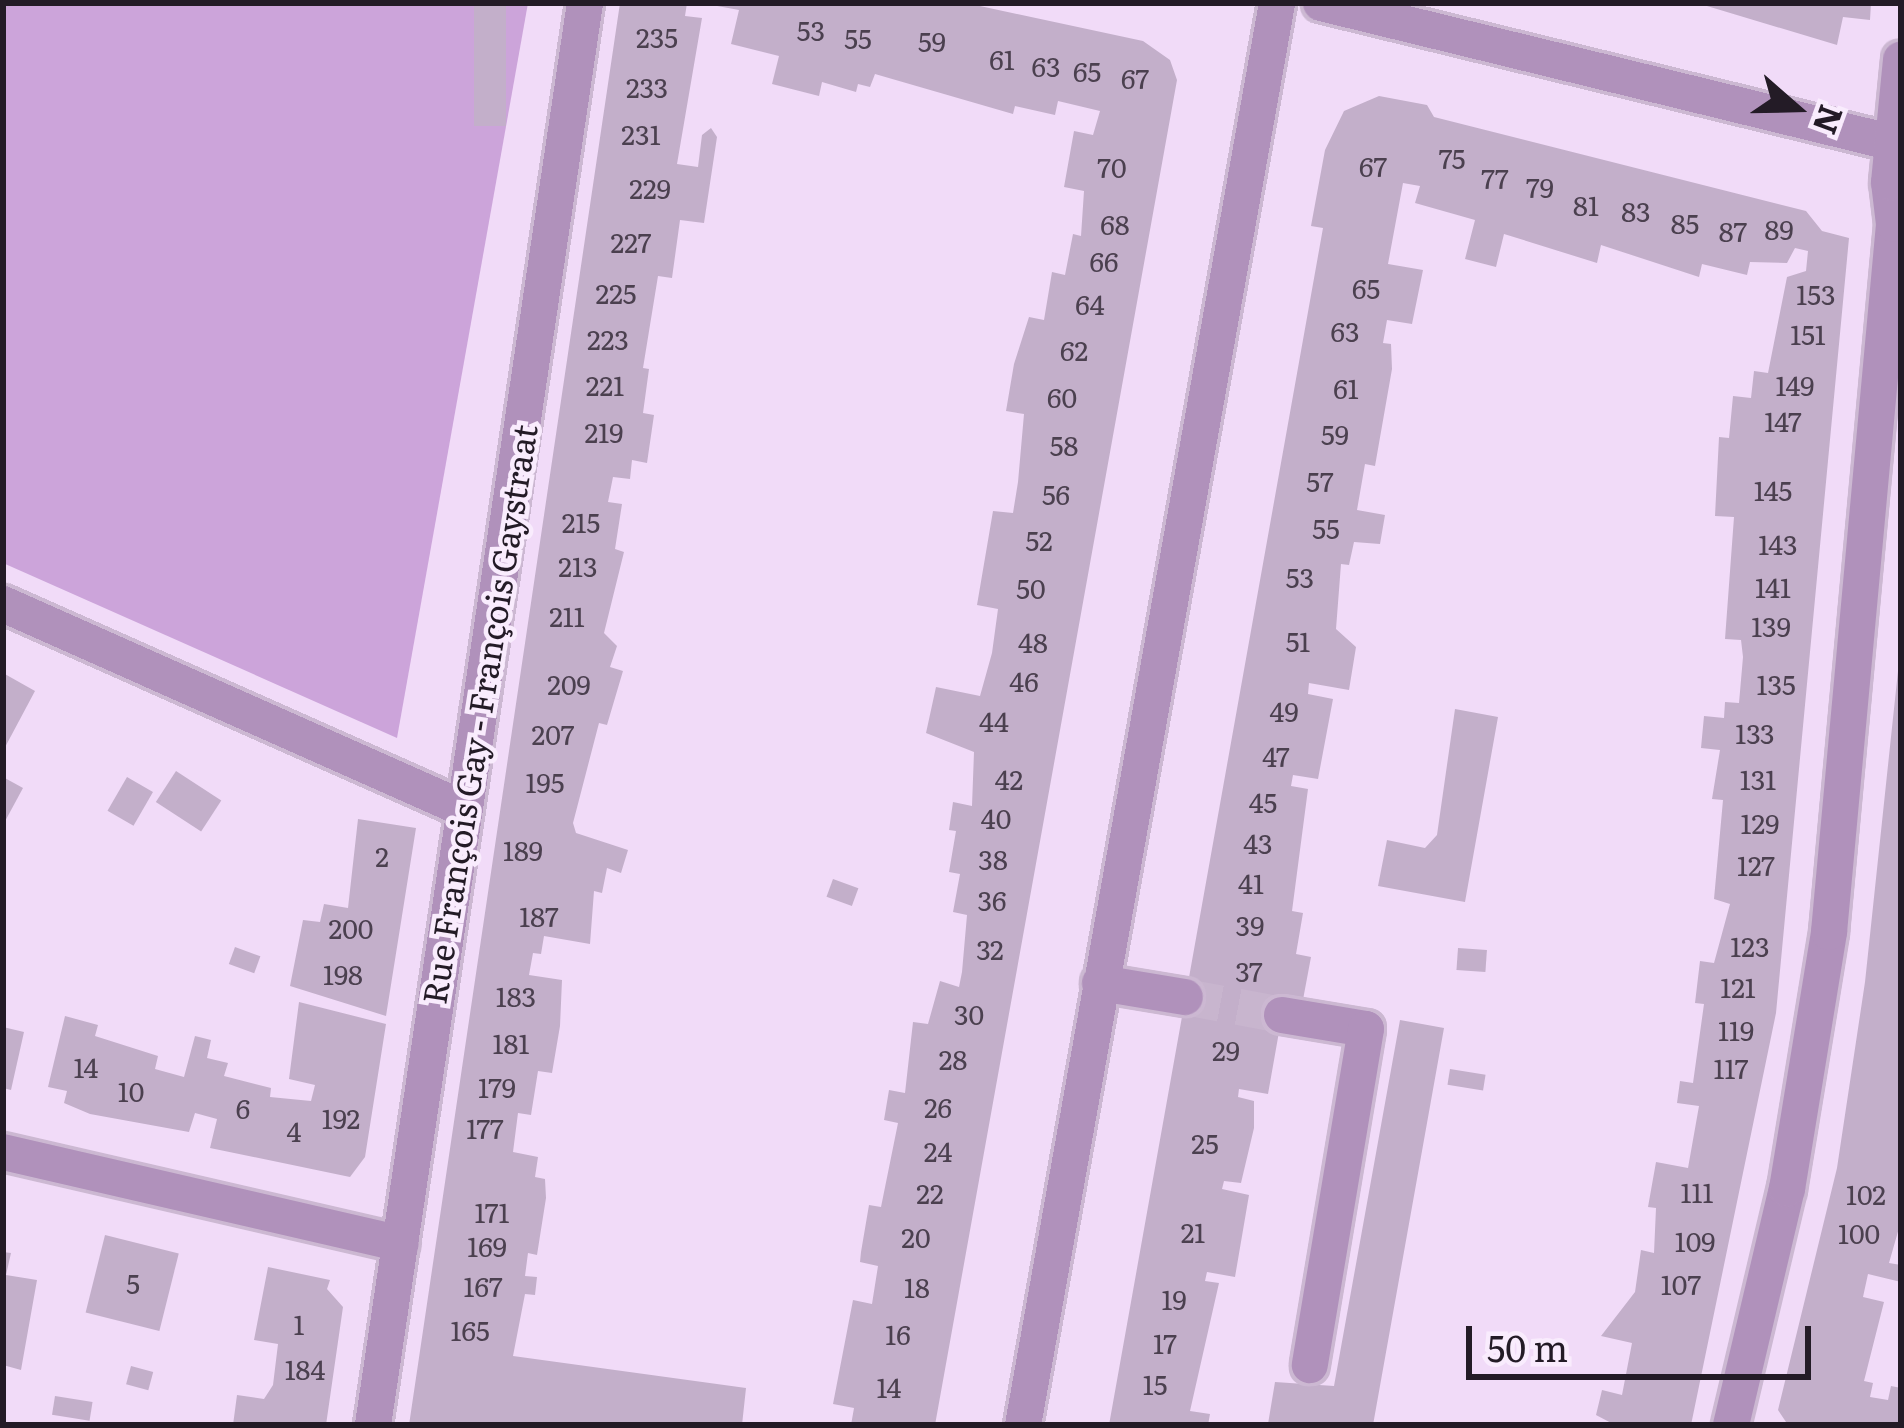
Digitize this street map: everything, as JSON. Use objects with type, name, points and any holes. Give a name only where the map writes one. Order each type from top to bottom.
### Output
[{"type":"street","name":"Rue François Gay - François Gaystraat","points":[[373,1425],[585,3]]},
{"type":"street","points":[[1023,1425],[1277,3]]},
{"type":"street","points":[[1322,3],[1894,143]]},
{"type":"street","points":[[1731,1425],[1787,1189],[1828,932],[1891,398],[1894,143],[1901,60]]},
{"type":"street","points":[[3,604],[464,809]]},
{"type":"street","points":[[1100,983],[1185,997]]},
{"type":"street","points":[[1282,1015],[1366,1029],[1310,1365]]},
{"type":"street","points":[[3,1152],[400,1244]]},
{"type":"shaded area","points":[[3,3],[528,3],[397,738],[3,563]]},
{"type":"building","points":[[474,3],[506,3],[506,126],[474,126]]},
{"type":"building","points":[[620,3],[687,3],[685,16],[702,18],[677,164],[698,167],[702,135],[711,128],[717,137],[704,223],[680,220],[672,278],[658,276],[643,368],[649,369],[643,413],[654,415],[647,463],[632,460],[630,479],[613,477],[608,502],[622,504],[615,549],[624,552],[604,633],[617,646],[610,667],[623,671],[607,725],[599,723],[573,823],[576,833],[628,850],[621,873],[607,868],[602,893],[594,891],[590,944],[544,936],[541,954],[533,953],[529,975],[562,980],[560,1026],[552,1073],[538,1071],[531,1115],[518,1113],[513,1152],[538,1157],[535,1177],[545,1179],[546,1198],[537,1255],[528,1253],[525,1276],[537,1277],[535,1295],[525,1294],[513,1356],[746,1388],[742,1425],[409,1425]]},
{"type":"building","points":[[701,3],[966,3],[1143,41],[1170,60],[1177,80],[935,1425],[851,1425],[854,1408],[833,1404],[853,1300],[872,1304],[878,1266],[860,1262],[869,1205],[881,1207],[898,1123],[884,1120],[889,1090],[905,1093],[913,1022],[928,1024],[940,981],[959,987],[962,972],[967,915],[953,912],[960,874],[949,872],[956,831],[949,830],[953,802],[972,806],[974,752],[926,733],[936,687],[980,696],[998,609],[977,605],[993,511],[1013,513],[1018,482],[1024,414],[1006,411],[1014,364],[1029,317],[1044,320],[1052,272],[1065,275],[1073,234],[1081,236],[1084,191],[1064,187],[1074,131],[1093,135],[1100,111],[1058,101],[1055,115],[1015,106],[1013,114],[875,74],[870,87],[858,84],[856,92],[822,82],[819,96],[772,84],[779,56],[731,44],[739,10]]},
{"type":"building","points":[[1697,3],[1871,3],[1870,20],[1843,17],[1837,45]]},
{"type":"building","points":[[1379,96],[1427,105],[1434,117],[1806,211],[1822,231],[1849,238],[1776,1013],[1691,1425],[1615,1425],[1596,1415],[1602,1390],[1622,1395],[1632,1343],[1601,1336],[1635,1292],[1641,1250],[1654,1253],[1656,1208],[1648,1207],[1656,1162],[1688,1168],[1699,1106],[1677,1103],[1680,1081],[1693,1083],[1704,1004],[1695,1003],[1700,961],[1714,963],[1730,904],[1714,899],[1723,800],[1712,799],[1720,750],[1701,748],[1704,716],[1724,718],[1725,702],[1739,703],[1743,657],[1741,640],[1725,639],[1734,517],[1715,516],[1719,437],[1729,438],[1733,396],[1751,398],[1754,371],[1768,373],[1787,277],[1806,271],[1808,251],[1795,248],[1787,263],[1750,262],[1747,275],[1702,264],[1699,277],[1601,245],[1597,263],[1504,234],[1496,267],[1465,259],[1475,220],[1415,203],[1420,186],[1403,183],[1388,264],[1423,270],[1412,324],[1387,320],[1383,343],[1391,344],[1392,369],[1375,466],[1365,464],[1357,510],[1385,515],[1380,544],[1354,542],[1349,565],[1341,564],[1336,629],[1356,647],[1349,690],[1309,683],[1308,694],[1333,699],[1318,779],[1293,775],[1291,786],[1308,789],[1292,911],[1303,913],[1296,954],[1311,957],[1302,1005],[1255,998],[1254,1005],[1282,1015],[1268,1094],[1239,1089],[1238,1097],[1254,1101],[1254,1128],[1241,1183],[1224,1181],[1222,1189],[1249,1195],[1235,1277],[1207,1272],[1205,1281],[1219,1283],[1190,1411],[1210,1414],[1208,1425],[1109,1425],[1323,228],[1311,226],[1325,150],[1344,111]]},
{"type":"building","points":[[1898,671],[1901,1221],[1889,1263],[1901,1265],[1901,1282],[1868,1274],[1863,1297],[1884,1302],[1864,1381],[1873,1383],[1870,1397],[1888,1400],[1891,1386],[1901,1388],[1901,1425],[1788,1425],[1778,1410],[1837,1168],[1865,982]]},
{"type":"building","points":[[3,673],[35,691],[3,751]]},
{"type":"building","points":[[1455,709],[1498,717],[1465,902],[1378,886],[1387,840],[1425,848],[1437,835]]},
{"type":"building","points":[[176,771],[221,800],[201,831],[156,802]]},
{"type":"building","points":[[3,777],[23,788],[3,825]]},
{"type":"building","points":[[127,777],[153,792],[133,826],[108,811]]},
{"type":"building","points":[[358,819],[416,828],[386,1016],[290,986],[303,920],[320,922],[324,904],[348,908]]},
{"type":"building","points":[[833,879],[858,888],[852,906],[827,897]]},
{"type":"building","points":[[235,947],[260,956],[254,973],[229,964]]},
{"type":"building","points":[[1458,948],[1487,950],[1485,972],[1456,970]]},
{"type":"building","points":[[299,1002],[386,1024],[365,1157],[350,1177],[210,1148],[217,1119],[195,1113],[189,1132],[90,1114],[64,1103],[67,1091],[48,1087],[65,1016],[98,1025],[95,1036],[158,1056],[155,1069],[184,1077],[195,1036],[211,1040],[207,1058],[228,1063],[224,1076],[271,1088],[270,1097],[311,1101],[315,1085],[289,1079]]},
{"type":"building","points":[[1400,1020],[1444,1028],[1373,1425],[1268,1424],[1275,1382],[1334,1386]]},
{"type":"building","points":[[3,1027],[24,1032],[11,1090],[3,1088]]},
{"type":"building","points":[[1450,1069],[1486,1075],[1483,1090],[1447,1085]]},
{"type":"building","points":[[105,1235],[179,1253],[159,1331],[86,1313]]},
{"type":"building","points":[[3,1252],[11,1253],[6,1275],[37,1280],[21,1370],[3,1365]]},
{"type":"building","points":[[268,1267],[330,1280],[327,1289],[343,1307],[326,1425],[233,1425],[237,1395],[264,1399],[273,1385],[278,1344],[254,1340]]},
{"type":"building","points":[[131,1366],[153,1372],[148,1390],[126,1384]]},
{"type":"building","points":[[55,1396],[93,1402],[90,1421],[52,1415]]},
{"type":"tunnel","points":[[1185,997],[1282,1015]]}]
